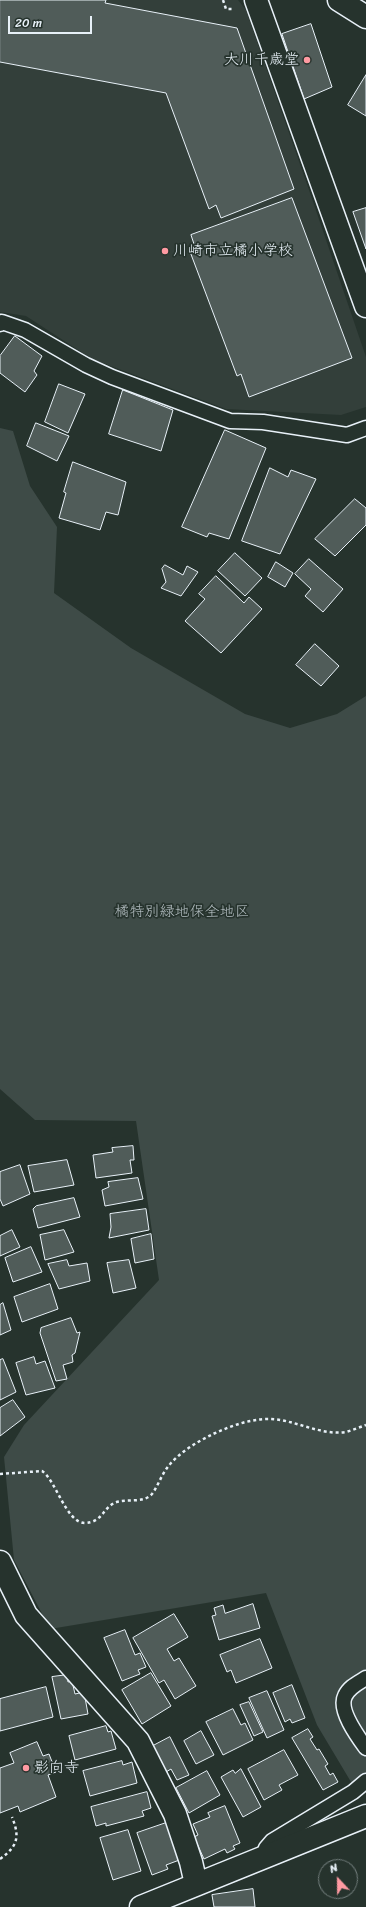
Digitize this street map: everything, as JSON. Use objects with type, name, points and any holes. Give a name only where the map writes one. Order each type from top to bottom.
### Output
[{"type":"street","points":[[256,0],[366,306]]},
{"type":"street","points":[[339,0],[366,17]]},
{"type":"street","points":[[0,1562],[26,1615],[138,1741],[175,1814],[191,1862],[196,1884]]},
{"type":"street","points":[[141,1907],[366,1816]]},
{"type":"lane","points":[[0,324],[2,322],[25,330],[86,365],[112,377],[230,420],[263,422],[347,435],[366,428]]},
{"type":"lane","points":[[366,1678],[353,1686],[345,1694],[343,1700],[344,1710],[353,1730],[366,1748]]},
{"type":"lane","points":[[263,1858],[266,1848],[272,1840],[353,1792],[366,1781]]},
{"type":"path","points":[[0,1474],[42,1470],[47,1474],[62,1503],[76,1519],[83,1523],[93,1522],[101,1517],[115,1503],[142,1499],[151,1494],[168,1466],[193,1445],[241,1423],[268,1419],[285,1421],[334,1432],[346,1432],[366,1425]]},
{"type":"path","points":[[0,1859],[9,1852],[16,1842],[18,1831],[12,1817]]},
{"type":"shaded area","name":"川崎市立橘小学校","points":[[0,0],[238,0],[246,10],[366,357],[366,407],[341,415],[226,409],[92,359],[26,316],[0,312]]},
{"type":"green space","name":"橘特別緑地保全地区","points":[[0,428],[13,431],[30,486],[57,527],[54,593],[131,648],[245,714],[290,728],[337,714],[366,696],[366,1789],[357,1792],[317,1725],[266,1593],[50,1629],[14,1560],[4,1457],[24,1425],[159,1280],[136,1121],[35,1120],[0,1089]]},
{"type":"building","points":[[0,0],[106,0],[105,3],[237,28],[294,189],[221,218],[216,205],[209,209],[166,93],[0,62]]},
{"type":"building","name":"大川千歳堂","points":[[311,24],[332,87],[304,99],[282,34]]},
{"type":"building","points":[[366,75],[366,116],[348,105]]},
{"type":"building","points":[[292,198],[352,358],[249,397],[241,374],[237,376],[189,249],[195,247],[191,235]]},
{"type":"building","points":[[366,208],[366,249],[353,212]]},
{"type":"building","points":[[15,336],[42,356],[34,371],[37,375],[25,392],[0,373],[0,356]]},
{"type":"building","points":[[59,384],[85,394],[68,433],[45,422]]},
{"type":"building","points":[[123,390],[173,410],[161,451],[109,434]]},
{"type":"building","points":[[36,423],[69,436],[57,461],[27,446]]},
{"type":"building","points":[[225,430],[266,448],[229,539],[209,533],[207,537],[182,527]]},
{"type":"building","points":[[73,462],[126,482],[118,515],[106,512],[100,530],[59,518],[66,493],[64,492]]},
{"type":"building","points":[[270,468],[288,477],[291,470],[316,479],[280,554],[242,541]]},
{"type":"building","points":[[355,499],[366,508],[366,525],[335,556],[315,539]]},
{"type":"building","points":[[235,553],[262,578],[245,596],[218,571]]},
{"type":"building","points":[[309,559],[343,589],[323,612],[305,596],[311,589],[295,574]]},
{"type":"building","points":[[276,562],[293,573],[285,587],[268,577]]},
{"type":"building","points":[[165,565],[183,575],[187,566],[198,572],[181,596],[161,588],[166,582],[162,569]]},
{"type":"building","points":[[216,576],[244,603],[249,597],[262,609],[221,653],[185,621],[205,599],[199,594]]},
{"type":"building","points":[[315,644],[339,666],[321,686],[296,665]]},
{"type":"building","points":[[133,1146],[134,1160],[130,1160],[132,1173],[96,1178],[93,1155],[113,1152],[112,1148]]},
{"type":"building","points":[[67,1160],[74,1185],[34,1192],[28,1166]]},
{"type":"building","points":[[20,1165],[30,1194],[3,1206],[0,1199],[0,1172]]},
{"type":"building","points":[[138,1178],[143,1199],[105,1206],[102,1190],[109,1187],[108,1182]]},
{"type":"building","points":[[74,1198],[80,1217],[38,1228],[33,1209],[36,1206]]},
{"type":"building","points":[[146,1209],[149,1230],[109,1238],[111,1227],[110,1214]]},
{"type":"building","points":[[12,1230],[20,1247],[0,1256],[0,1236]]},
{"type":"building","points":[[64,1230],[74,1252],[45,1260],[40,1235]]},
{"type":"building","points":[[151,1234],[154,1259],[135,1263],[131,1239]]},
{"type":"building","points":[[31,1247],[42,1272],[13,1282],[5,1258]]},
{"type":"building","points":[[67,1260],[69,1266],[87,1263],[90,1281],[59,1289],[48,1264]]},
{"type":"building","points":[[129,1260],[136,1288],[113,1293],[107,1263]]},
{"type":"building","points":[[50,1284],[58,1309],[22,1322],[14,1297]]},
{"type":"building","points":[[3,1303],[11,1330],[0,1335],[0,1305]]},
{"type":"building","points":[[71,1318],[77,1333],[80,1332],[75,1353],[72,1355],[73,1362],[63,1365],[67,1379],[56,1381],[40,1333],[41,1328]]},
{"type":"building","points":[[34,1357],[36,1364],[45,1361],[55,1388],[26,1395],[16,1363]]},
{"type":"building","points":[[3,1359],[16,1392],[0,1400],[0,1360]]},
{"type":"building","points":[[13,1400],[25,1417],[0,1436],[0,1408]]},
{"type":"building","points":[[253,1604],[260,1628],[219,1640],[212,1616],[216,1615],[214,1608],[223,1605],[225,1613]]},
{"type":"building","points":[[174,1614],[188,1637],[167,1649],[174,1661],[179,1658],[196,1686],[175,1699],[164,1680],[159,1683],[133,1638]]},
{"type":"building","points":[[125,1630],[135,1655],[140,1653],[146,1667],[138,1670],[140,1674],[122,1681],[104,1638]]},
{"type":"building","points":[[260,1639],[272,1668],[236,1683],[231,1670],[227,1672],[220,1655]]},
{"type":"building","points":[[151,1673],[171,1706],[142,1724],[122,1690]]},
{"type":"building","points":[[67,1675],[68,1682],[72,1681],[75,1694],[84,1692],[88,1714],[61,1719],[52,1677]]},
{"type":"building","points":[[292,1685],[305,1718],[292,1723],[290,1719],[285,1722],[273,1693]]},
{"type":"building","points":[[46,1687],[53,1717],[0,1731],[0,1699]]},
{"type":"building","points":[[267,1691],[284,1730],[267,1738],[249,1698]]},
{"type":"building","points":[[249,1702],[263,1732],[254,1736],[240,1705]]},
{"type":"building","points":[[233,1709],[241,1725],[245,1723],[253,1740],[223,1755],[206,1722]]},
{"type":"building","points":[[106,1726],[108,1732],[111,1731],[116,1749],[75,1760],[69,1736]]},
{"type":"building","points":[[308,1729],[313,1737],[310,1739],[317,1750],[319,1749],[328,1764],[325,1766],[330,1775],[333,1773],[338,1782],[323,1790],[292,1738]]},
{"type":"building","points":[[201,1731],[214,1755],[196,1764],[184,1741]]},
{"type":"building","points":[[170,1737],[189,1775],[177,1780],[171,1769],[166,1772],[153,1746]]},
{"type":"building","points":[[37,1742],[43,1756],[49,1754],[56,1772],[48,1775],[56,1797],[20,1812],[18,1806],[0,1813],[0,1768],[14,1763],[10,1753]]},
{"type":"building","points":[[284,1750],[298,1775],[279,1785],[282,1790],[264,1800],[248,1769]]},
{"type":"building","points":[[122,1761],[123,1765],[132,1762],[137,1783],[90,1796],[83,1771]]},
{"type":"building","points":[[241,1769],[261,1807],[243,1817],[221,1777],[233,1770],[235,1773]]},
{"type":"building","points":[[207,1771],[220,1795],[189,1813],[176,1788]]},
{"type":"building","points":[[147,1792],[151,1808],[142,1811],[144,1816],[106,1826],[106,1823],[96,1826],[91,1807]]},
{"type":"building","points":[[225,1806],[240,1843],[233,1846],[235,1849],[227,1853],[225,1849],[204,1859],[194,1837],[198,1835],[193,1824],[210,1817],[208,1813]]},
{"type":"building","points":[[169,1822],[182,1859],[166,1865],[168,1869],[152,1875],[137,1833]]},
{"type":"building","points":[[128,1830],[141,1871],[113,1880],[100,1838]]},
{"type":"building","points":[[253,1889],[255,1907],[214,1907],[212,1895]]},
{"type":"place","name":"大川千歳堂","points":[[307,60]]},
{"type":"place","name":"川崎市立橘小学校","points":[[165,251]]},
{"type":"place","name":"影向寺","points":[[26,1768]]}]
